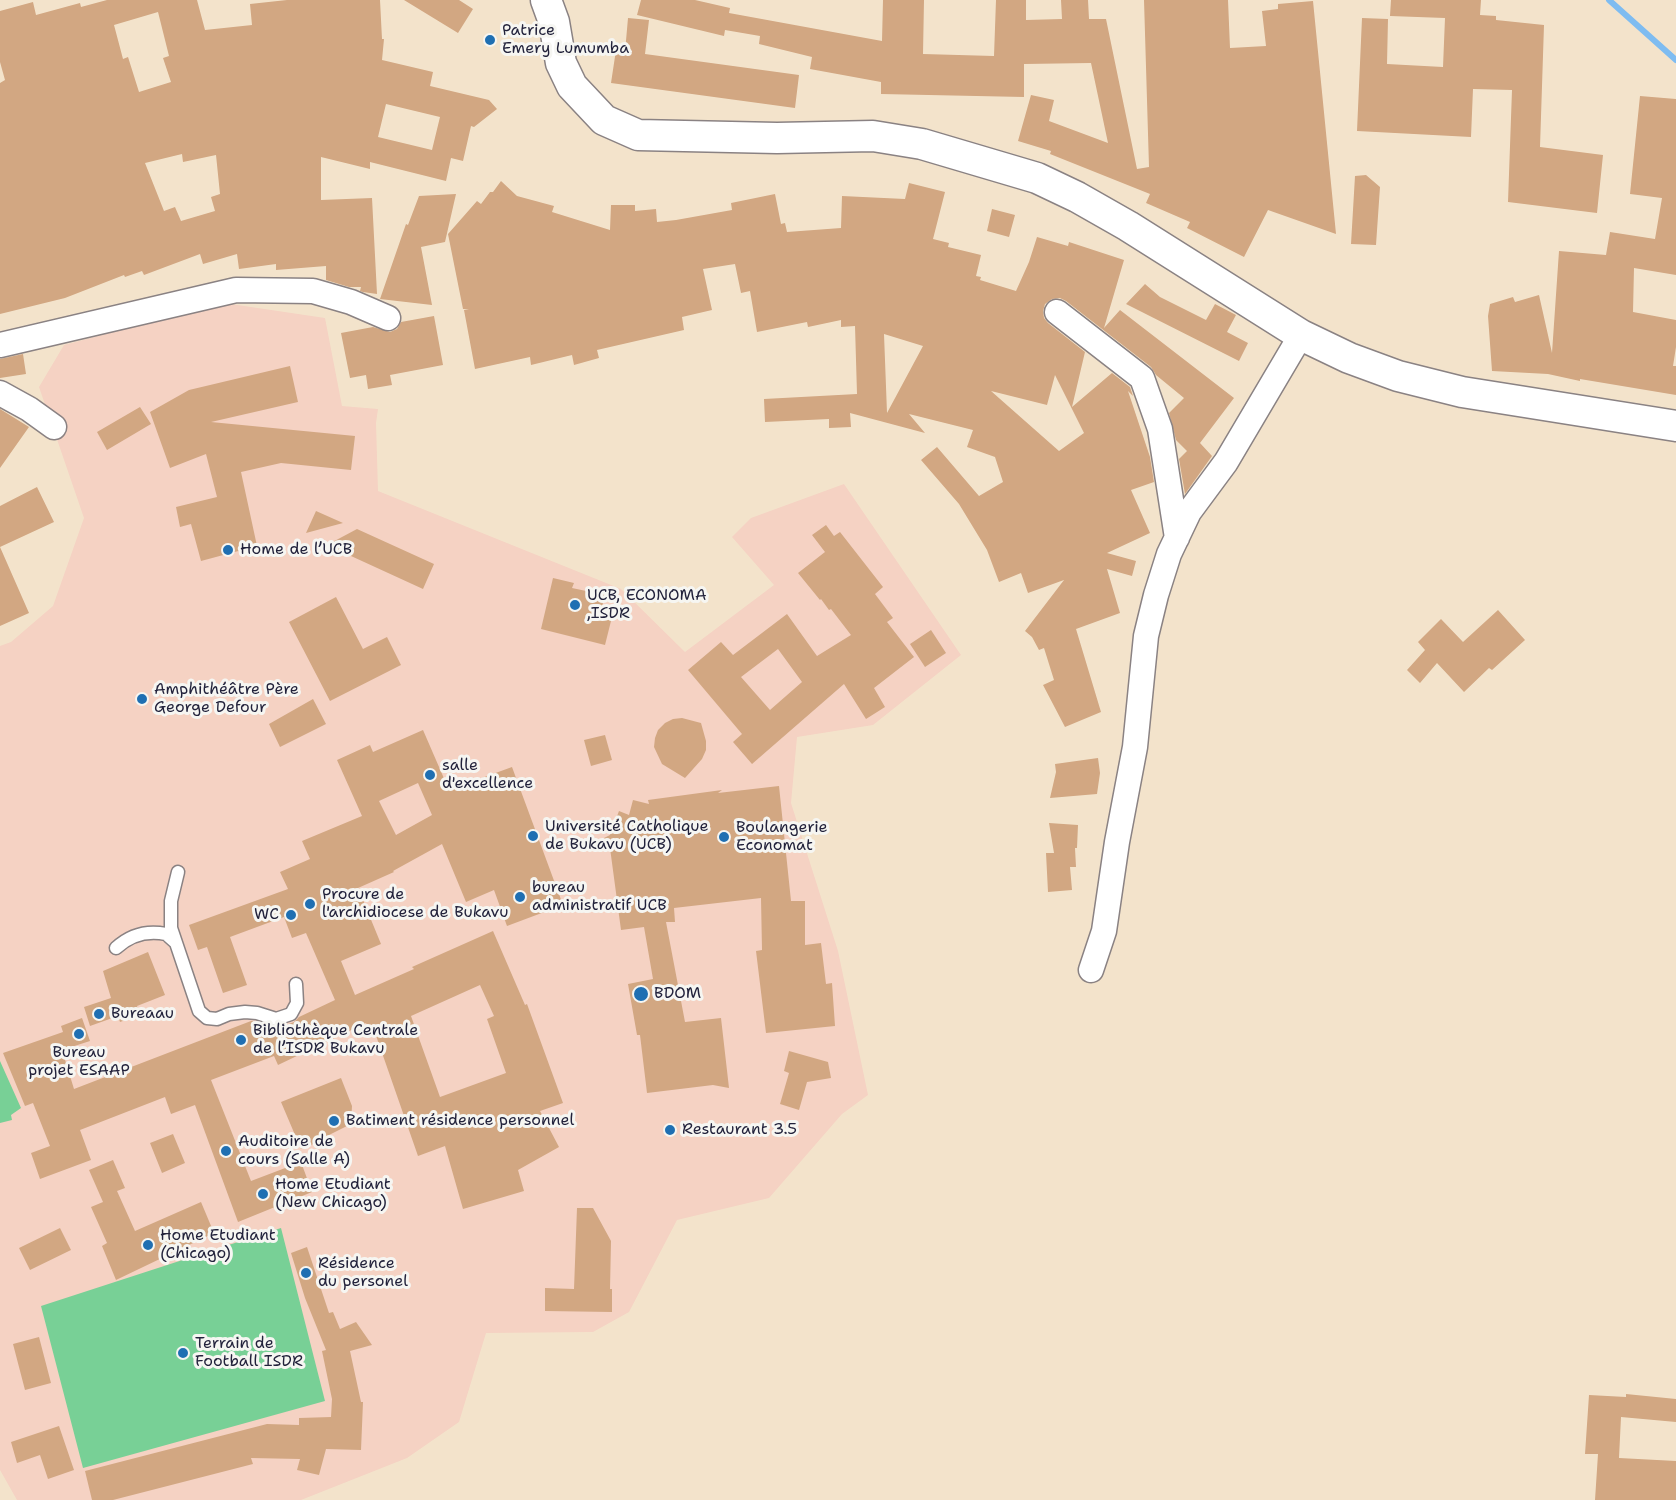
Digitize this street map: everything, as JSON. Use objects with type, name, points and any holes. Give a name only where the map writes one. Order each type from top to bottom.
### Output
[{"type":"street","points":[[553,7],[561,63],[572,86],[604,120],[638,135],[777,138],[873,136],[922,144],[1037,178],[1077,197],[1128,226],[1301,335],[1349,358],[1398,376],[1462,392],[1676,426]]},
{"type":"street","points":[[0,345],[236,290],[314,291],[351,302],[388,318]]},
{"type":"street","points":[[1057,312],[1142,378],[1160,429],[1177,538]]},
{"type":"street","points":[[1091,970],[1104,931],[1117,842],[1135,747],[1146,636],[1156,595],[1189,512],[1226,462],[1301,335]]},
{"type":"street","points":[[0,393],[54,427]]},
{"type":"lane","points":[[178,872],[171,901],[171,928],[199,1011],[207,1018],[217,1019],[245,1012],[276,1019],[291,1014],[297,1003],[296,984]]},
{"type":"lane","points":[[116,948],[126,938],[150,933],[166,934],[175,942]]},
{"type":"shaded area","points":[[224,303],[325,318],[342,406],[378,409],[376,423],[378,491],[621,589],[685,652],[774,585],[732,537],[751,518],[844,484],[961,655],[873,725],[797,737],[791,803],[838,951],[868,1095],[842,1114],[769,1198],[677,1220],[629,1312],[593,1332],[486,1333],[459,1422],[407,1458],[301,1500],[17,1500],[0,1470],[0,646],[11,642],[53,606],[84,518],[39,387],[64,345]]},
{"type":"green space","points":[[0,1061],[21,1108],[11,1115],[12,1120],[0,1123]]},
{"type":"green space","name":"Terrain de Football ISDR","points":[[281,1228],[325,1401],[83,1468],[41,1306]]},
{"type":"building","points":[[107,0],[197,0],[205,30],[252,25],[250,4],[287,0],[380,0],[382,39],[384,39],[382,60],[433,72],[430,86],[489,100],[497,109],[474,127],[471,126],[463,161],[451,158],[446,181],[370,162],[370,169],[321,157],[321,200],[372,198],[377,294],[360,291],[361,287],[349,287],[326,280],[326,266],[276,270],[276,264],[239,269],[237,254],[203,264],[200,254],[144,275],[142,271],[125,277],[124,275],[65,298],[0,314],[0,83],[5,80],[0,62],[0,11],[33,2],[36,15],[80,3],[81,7]],"holes":[[[158,12],[169,56],[163,58],[171,82],[139,92],[128,57],[123,59],[114,25]],[[386,104],[440,117],[432,150],[378,137]],[[182,154],[183,162],[216,155],[220,194],[211,197],[215,211],[181,221],[175,207],[164,211],[145,163]]]},
{"type":"building","points":[[404,0],[459,0],[473,9],[458,33]]},
{"type":"building","points":[[641,0],[695,0],[730,8],[729,13],[882,41],[883,0],[924,0],[923,54],[994,56],[996,0],[1026,0],[1026,20],[1062,19],[1061,0],[1088,0],[1089,19],[1106,19],[1137,169],[1149,167],[1144,0],[1228,0],[1230,48],[1266,46],[1262,11],[1278,9],[1278,4],[1313,1],[1336,234],[1268,210],[1244,257],[1187,228],[1190,222],[1146,203],[1150,194],[1050,154],[1051,151],[1018,141],[1031,95],[1054,100],[1049,121],[1108,143],[1091,63],[1024,64],[1024,97],[881,94],[881,82],[810,69],[812,57],[759,44],[760,36],[725,30],[724,36],[637,15]]},
{"type":"building","points":[[1391,0],[1481,0],[1480,15],[1496,16],[1496,20],[1544,25],[1540,147],[1603,155],[1597,213],[1508,202],[1512,90],[1473,89],[1471,137],[1357,131],[1362,18],[1388,19],[1387,64],[1443,67],[1445,18],[1390,16]]},
{"type":"building","points":[[628,18],[649,20],[645,54],[799,75],[795,108],[611,83],[616,50],[625,52]]},
{"type":"building","points":[[1640,96],[1676,99],[1676,275],[1634,268],[1633,312],[1676,320],[1673,366],[1676,366],[1676,395],[1548,374],[1492,371],[1488,316],[1490,304],[1513,297],[1515,302],[1539,295],[1552,353],[1559,251],[1606,255],[1610,232],[1655,239],[1662,198],[1630,194]]},
{"type":"building","points":[[1366,175],[1380,187],[1376,245],[1351,244],[1355,176]]},
{"type":"building","points":[[501,181],[517,196],[554,206],[552,212],[610,230],[611,205],[635,205],[635,211],[656,209],[657,222],[732,210],[731,203],[775,194],[781,224],[785,223],[787,232],[841,228],[842,196],[905,199],[909,183],[945,192],[933,239],[949,243],[948,247],[981,255],[976,276],[981,277],[980,280],[1016,291],[1037,237],[1068,246],[1069,242],[1124,260],[1104,328],[1120,310],[1234,398],[1200,443],[1212,456],[1185,494],[1179,459],[1187,451],[1176,440],[1169,413],[1184,398],[1156,375],[1151,367],[1066,301],[1060,298],[1052,299],[1045,304],[1044,318],[1048,323],[1085,352],[1072,407],[1112,373],[1130,387],[1133,396],[1128,391],[1150,457],[1154,482],[1131,490],[1150,533],[1107,553],[1136,561],[1132,576],[1107,569],[1120,613],[1076,629],[1101,712],[1065,727],[1043,685],[1054,680],[1044,648],[1039,650],[1032,637],[1025,631],[1064,580],[1028,593],[1021,573],[999,582],[987,550],[959,504],[921,460],[937,447],[979,496],[1003,482],[995,457],[967,447],[973,430],[909,414],[925,433],[850,413],[851,427],[829,428],[829,419],[765,422],[764,399],[857,394],[855,326],[841,327],[841,320],[808,327],[807,322],[757,332],[750,291],[741,293],[735,264],[703,269],[712,310],[682,317],[684,330],[597,350],[599,358],[574,365],[572,355],[531,365],[530,357],[475,369],[464,310],[469,309],[463,309],[448,234],[477,201],[481,204],[490,192],[493,192]],"holes":[[[884,334],[923,346],[887,413]],[[1055,375],[1084,433],[1059,451],[991,391],[1047,405]]]},
{"type":"building","points":[[456,194],[445,242],[421,247],[432,305],[380,299],[406,224],[408,225],[419,196]]},
{"type":"building","points":[[992,209],[1015,215],[1009,237],[987,231]]},
{"type":"building","points":[[1145,284],[1160,297],[1206,320],[1215,304],[1236,315],[1227,332],[1248,343],[1239,361],[1126,304]]},
{"type":"building","points":[[434,316],[443,365],[390,375],[392,385],[368,389],[366,375],[350,378],[341,333],[373,327],[390,332],[397,329],[401,322]]},
{"type":"building","points":[[23,354],[26,374],[0,378],[0,359]]},
{"type":"building","points":[[290,366],[298,402],[211,422],[355,436],[351,470],[281,463],[241,472],[257,546],[201,561],[191,524],[180,527],[176,507],[217,497],[206,454],[170,468],[150,412],[189,390]]},
{"type":"building","points":[[140,407],[151,424],[107,450],[97,432]]},
{"type":"building","points":[[0,409],[29,427],[0,468]]},
{"type":"building","points":[[37,487],[54,522],[0,547],[0,506]]},
{"type":"building","points":[[316,511],[343,523],[306,533]]},
{"type":"building","points":[[826,525],[834,536],[840,532],[883,587],[875,594],[893,618],[887,622],[914,657],[874,688],[885,707],[866,719],[844,684],[752,764],[733,742],[742,734],[688,670],[721,642],[733,655],[787,614],[817,656],[851,635],[798,573],[825,552],[812,535]],"holes":[[[778,649],[802,682],[770,710],[741,677]]]},
{"type":"building","points":[[357,529],[434,564],[423,589],[327,545]]},
{"type":"building","points":[[0,547],[29,613],[0,626]]},
{"type":"building","name":"UCB, ECONOMA ,ISDR","points":[[553,578],[574,583],[572,588],[605,595],[600,614],[612,617],[605,645],[541,629]]},
{"type":"building","points":[[336,597],[363,649],[387,637],[401,665],[330,701],[289,622]]},
{"type":"building","points":[[1498,610],[1525,640],[1492,670],[1489,668],[1464,692],[1437,663],[1420,683],[1407,670],[1425,650],[1418,642],[1441,619],[1463,642]]},
{"type":"building","points":[[931,630],[946,653],[925,667],[910,644]]},
{"type":"building","points":[[313,699],[326,724],[280,747],[269,724]]},
{"type":"building","points":[[682,718],[701,723],[706,741],[706,750],[702,759],[685,778],[662,764],[654,747],[658,730],[673,719]]},
{"type":"building","points":[[423,730],[449,790],[512,767],[563,905],[507,926],[494,890],[466,902],[442,844],[394,872],[358,888],[381,944],[341,961],[355,995],[493,931],[525,1005],[527,1004],[563,1103],[540,1111],[559,1147],[518,1170],[524,1191],[463,1209],[445,1146],[418,1156],[373,1027],[369,1029],[366,1023],[278,1065],[274,1056],[211,1080],[251,1181],[301,1162],[312,1192],[238,1222],[195,1105],[171,1114],[165,1097],[80,1130],[91,1160],[40,1179],[31,1153],[50,1146],[33,1103],[25,1106],[3,1053],[63,1032],[61,1026],[82,1018],[90,1041],[62,1050],[74,1089],[251,1021],[253,1021],[258,1036],[294,1022],[299,1017],[335,1000],[306,933],[292,938],[284,917],[230,937],[247,985],[223,993],[207,947],[198,950],[189,925],[288,889],[280,872],[310,859],[302,841],[362,816],[337,760],[370,745],[373,752]],"holes":[[[418,783],[432,815],[396,835],[379,801]],[[480,985],[494,1016],[487,1019],[506,1073],[440,1097],[411,1016]]]},
{"type":"building","points":[[605,735],[612,760],[591,766],[584,740]]},
{"type":"building","points":[[1098,758],[1100,773],[1097,794],[1050,798],[1056,772],[1055,764]]},
{"type":"building","points":[[779,786],[791,901],[805,901],[805,945],[821,943],[826,984],[832,983],[835,1026],[766,1033],[756,951],[762,950],[761,898],[674,908],[675,922],[666,922],[685,1022],[721,1018],[729,1088],[713,1085],[647,1093],[640,1035],[637,1035],[628,984],[653,979],[644,927],[621,930],[610,848],[604,838],[610,835],[619,811],[629,815],[633,800],[649,804],[648,800],[722,790],[718,793]]},
{"type":"building","points":[[1049,823],[1078,825],[1077,848],[1075,848],[1076,867],[1070,867],[1072,890],[1048,892],[1046,853],[1054,853]]},
{"type":"building","points":[[148,952],[165,995],[137,1006],[140,1015],[120,1022],[118,1016],[90,1026],[84,1007],[111,998],[103,971]]},
{"type":"building","points":[[789,1051],[828,1062],[831,1078],[807,1082],[799,1110],[780,1104],[789,1073],[784,1071]]},
{"type":"building","points":[[341,1078],[352,1106],[351,1124],[301,1149],[281,1102]]},
{"type":"building","points":[[173,1134],[185,1163],[162,1173],[150,1143]]},
{"type":"building","points":[[113,1160],[125,1188],[117,1191],[135,1231],[201,1202],[214,1233],[116,1280],[102,1246],[107,1243],[91,1207],[103,1202],[89,1170]]},
{"type":"building","points":[[577,1208],[593,1208],[611,1241],[612,1312],[545,1311],[545,1288],[574,1289]]},
{"type":"building","points":[[60,1228],[71,1250],[30,1270],[19,1248]]},
{"type":"building","points":[[307,1247],[329,1313],[333,1312],[340,1329],[356,1322],[372,1345],[350,1351],[361,1402],[363,1402],[361,1450],[326,1449],[319,1475],[297,1470],[300,1459],[251,1458],[253,1464],[113,1500],[92,1500],[85,1471],[267,1424],[299,1425],[299,1418],[331,1417],[332,1399],[322,1351],[326,1350],[305,1298],[291,1253]]},
{"type":"building","points":[[39,1337],[51,1383],[25,1390],[13,1344]]},
{"type":"building","points":[[1626,1394],[1676,1399],[1676,1422],[1621,1417],[1619,1458],[1676,1461],[1676,1500],[1595,1500],[1598,1454],[1585,1454],[1589,1395],[1626,1397]]},
{"type":"building","points":[[59,1426],[74,1470],[48,1479],[40,1455],[17,1463],[11,1442]]},
{"type":"waterway","points":[[1609,0],[1676,60]]},
{"type":"place","name":"Patrice Emery Lumumba","points":[[490,40]]},
{"type":"place","name":"Home de l’UCB","points":[[228,550]]},
{"type":"place","name":"UCB, ECONOMA ,ISDR","points":[[575,605]]},
{"type":"place","name":"Amphithéâtre Père George Defour","points":[[142,699]]},
{"type":"place","name":"salle d'excellence","points":[[430,775]]},
{"type":"place","name":"Université Catholique de Bukavu (UCB)","points":[[533,836]]},
{"type":"place","name":"Boulangerie Economat","points":[[724,837]]},
{"type":"place","name":"bureau administratif UCB","points":[[520,897]]},
{"type":"place","name":"Procure de l'archidiocese de Bukavu","points":[[310,904]]},
{"type":"place","name":"WC","points":[[291,915]]},
{"type":"place","name":"BDOM","points":[[641,994]]},
{"type":"place","name":"Bureaau","points":[[99,1014]]},
{"type":"place","name":"Bureau projet ESAAP","points":[[79,1034]]},
{"type":"place","name":"Bibliothèque Centrale de l’ISDR Bukavu","points":[[241,1040]]},
{"type":"place","name":"Batiment résidence personnel","points":[[334,1121]]},
{"type":"place","name":"Restaurant 3.5","points":[[670,1130]]},
{"type":"place","name":"Auditoire de cours (Salle A)","points":[[226,1151]]},
{"type":"place","name":"Home Etudiant (New Chicago)","points":[[263,1194]]},
{"type":"place","name":"Home Etudiant (Chicago)","points":[[148,1245]]},
{"type":"place","name":"Résidence du personel","points":[[306,1273]]},
{"type":"place","name":"Terrain de Football ISDR","points":[[183,1353]]}]
